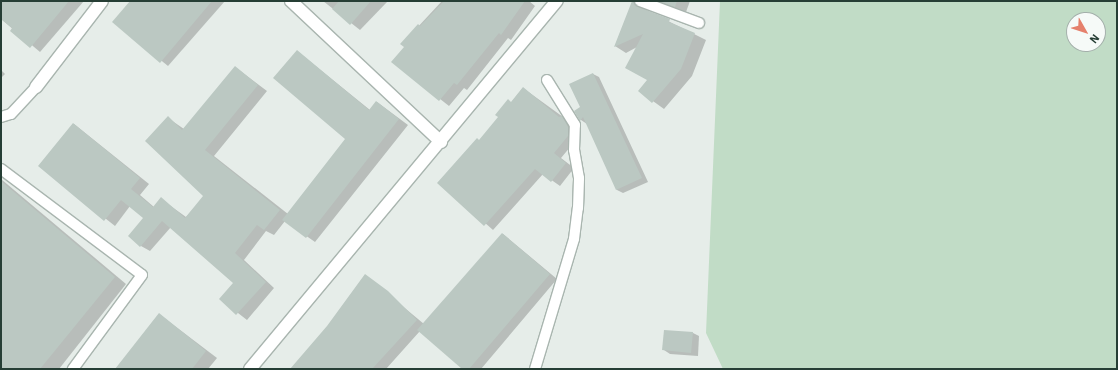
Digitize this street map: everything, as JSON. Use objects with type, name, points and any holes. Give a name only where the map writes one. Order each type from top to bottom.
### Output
[{"type":"street","points":[[36,87],[102,1]]},
{"type":"street","points":[[291,1],[441,142]]},
{"type":"street","points":[[250,369],[441,142],[557,1]]},
{"type":"lane","points":[[640,1],[699,23]]},
{"type":"lane","points":[[535,369],[574,238],[578,208],[575,125],[547,80]]},
{"type":"lane","points":[[1,117],[11,114],[36,87]]},
{"type":"lane","points":[[1,169],[142,275],[73,369]]},
{"type":"green space","points":[[720,1],[1117,1],[1117,369],[723,369],[706,333]]},
{"type":"building","points":[[1,1],[69,1],[30,48],[10,31],[12,28],[1,19]]},
{"type":"building","points":[[130,1],[212,1],[160,63],[112,22]]},
{"type":"building","points":[[339,1],[371,1],[350,25],[332,9]]},
{"type":"building","points":[[444,1],[525,1],[501,35],[499,33],[457,85],[454,83],[439,101],[391,62],[404,47],[400,44],[418,24],[420,26]]},
{"type":"building","points":[[632,1],[638,7],[670,19],[669,22],[695,33],[681,69],[652,103],[638,91],[647,80],[625,68],[643,34],[614,47]]},
{"type":"building","points":[[659,1],[677,1],[675,7]]},
{"type":"building","points":[[297,50],[369,110],[376,101],[399,119],[306,238],[282,220],[345,139],[273,78]]},
{"type":"building","points":[[235,66],[258,85],[205,150],[280,210],[264,230],[257,225],[235,253],[266,282],[236,315],[219,299],[233,283],[162,221],[140,247],[128,236],[143,218],[121,200],[104,221],[38,166],[73,123],[140,178],[131,189],[153,207],[161,197],[185,218],[203,196],[145,141],[168,116],[182,130]]},
{"type":"building","points":[[593,73],[642,178],[616,190],[583,117],[580,121],[574,111],[580,107],[569,84]]},
{"type":"building","points":[[523,87],[559,117],[562,116],[568,127],[568,136],[554,153],[566,163],[551,182],[535,169],[484,226],[437,183],[477,138],[479,140],[498,117],[495,115],[508,99],[511,102]]},
{"type":"building","points":[[1,181],[115,277],[40,369],[1,369]]},
{"type":"building","points":[[502,233],[550,274],[469,369],[462,369],[417,330]]},
{"type":"building","points":[[365,274],[388,291],[417,320],[372,369],[290,369],[327,326]]},
{"type":"building","points":[[159,313],[206,351],[192,369],[115,369]]},
{"type":"building","points":[[664,330],[693,332],[691,353],[662,350]]}]
